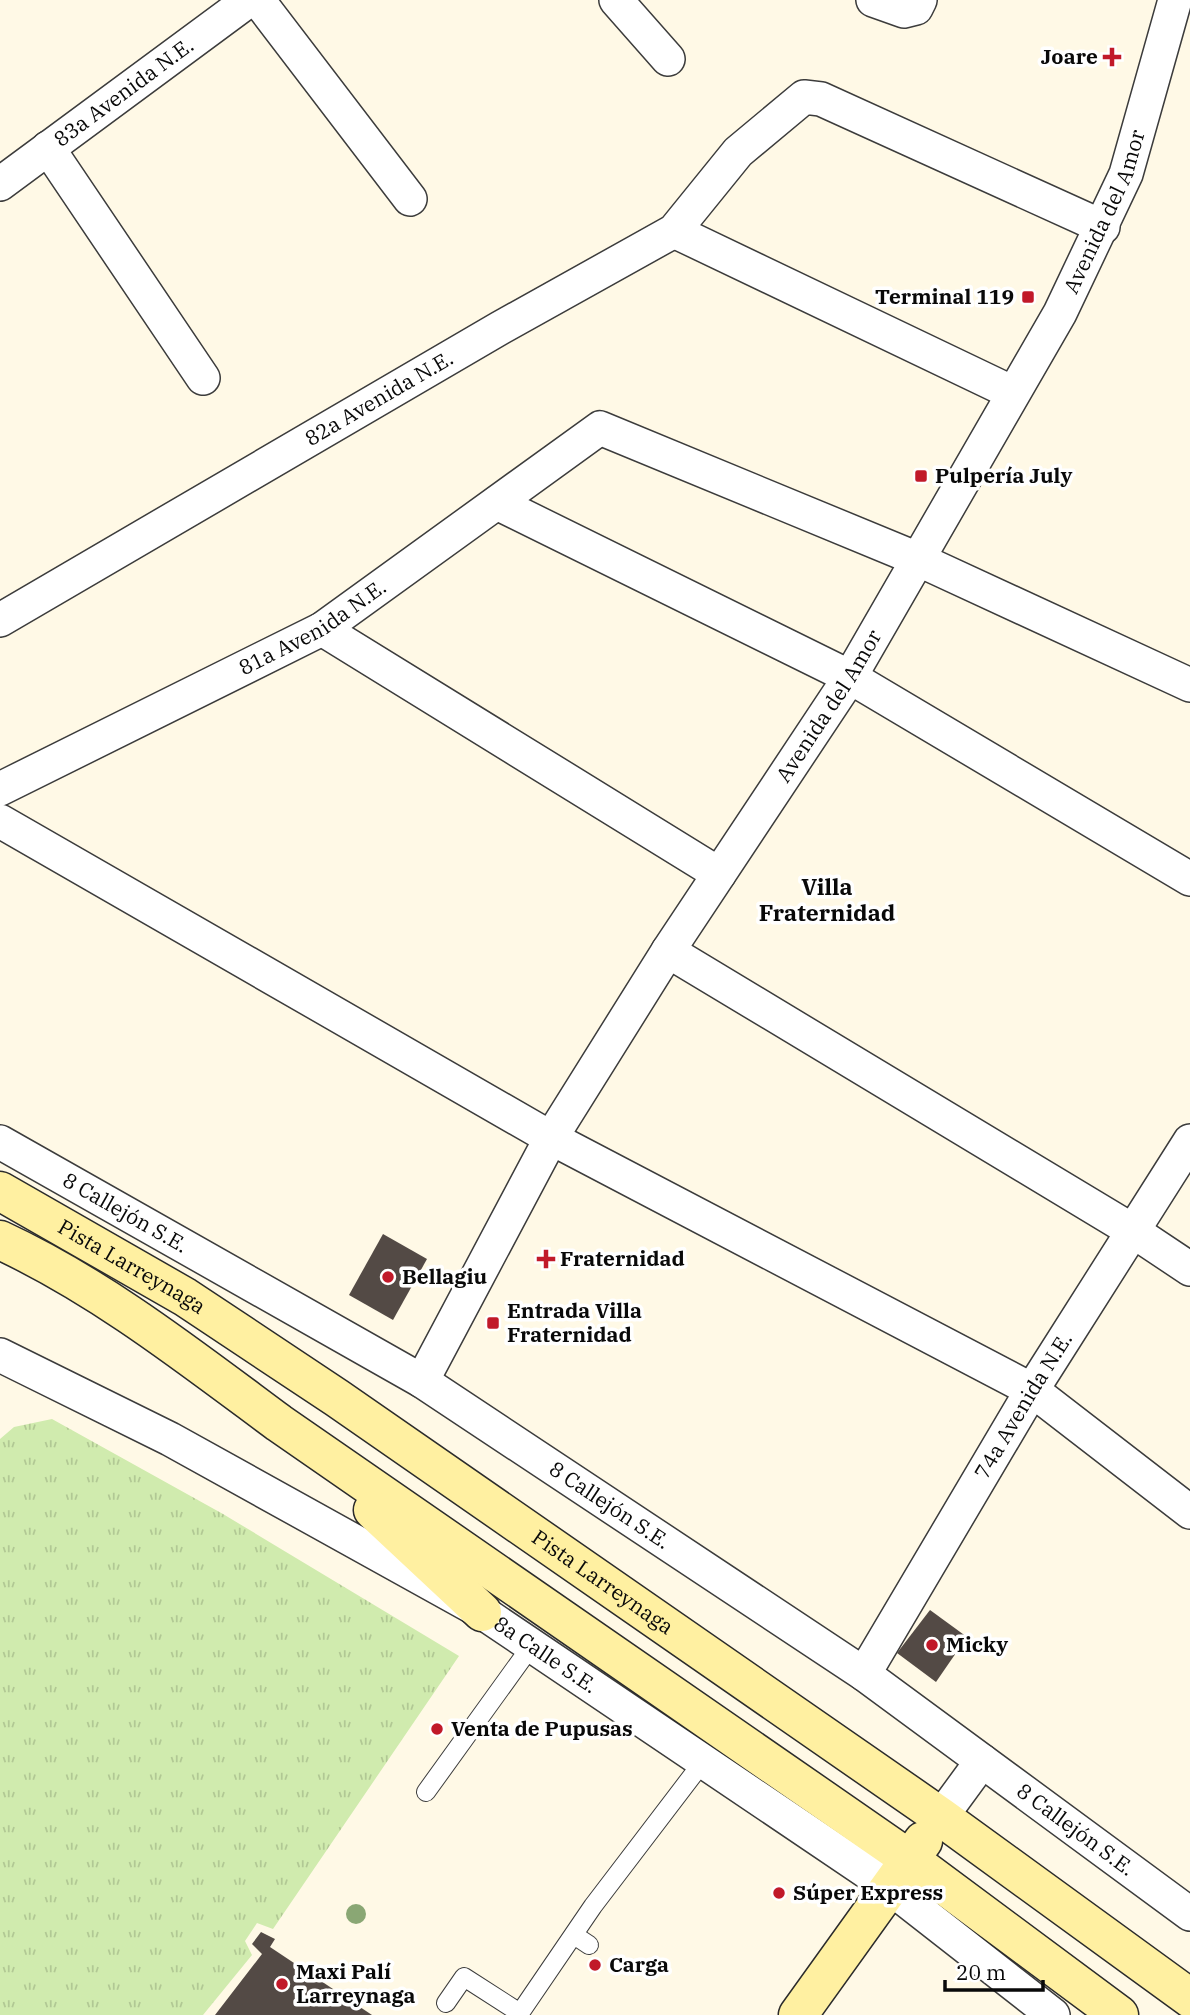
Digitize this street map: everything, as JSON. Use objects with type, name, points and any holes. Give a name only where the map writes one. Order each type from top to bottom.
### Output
[{"type":"main road","name":"Pista Larreynaga","points":[[0,1191],[207,1311],[337,1398],[941,1817],[1190,1998]]},
{"type":"main road","name":"Pista Larreynaga","points":[[0,1240],[46,1263],[114,1305],[898,1873],[1119,2015]]},
{"type":"main road","points":[[279,1423],[482,1612]]},
{"type":"main road","points":[[798,2015],[941,1817]]},
{"type":"street","name":"83a Avenida N.E.","points":[[0,184],[249,0]]},
{"type":"street","points":[[258,0],[410,199]]},
{"type":"street","points":[[616,0],[668,59]]},
{"type":"street","points":[[873,0],[904,11],[916,8],[920,0]]},
{"type":"street","name":"Avenida del Amor","points":[[422,1381],[551,1138],[668,951],[850,677],[915,558],[1060,313],[1126,174],[1175,0]]},
{"type":"street","name":"82a Avenida N.E.","points":[[0,620],[488,335],[674,231],[738,152],[804,97],[821,99],[1103,227]]},
{"type":"street","points":[[48,148],[203,378]]},
{"type":"street","points":[[674,231],[1013,393]]},
{"type":"street","name":"81a Avenida N.E.","points":[[0,789],[322,629],[600,428],[915,558]]},
{"type":"street","points":[[497,503],[850,677],[1190,879]]},
{"type":"street","points":[[915,558],[1190,685]]},
{"type":"street","points":[[322,629],[719,874]]},
{"type":"street","points":[[0,821],[551,1138],[1032,1390],[1190,1513]]},
{"type":"street","points":[[668,951],[1133,1231],[1190,1269]]},
{"type":"street","name":"74a Avenida N.E.","points":[[864,1674],[1032,1390],[1190,1141]]},
{"type":"street","name":"8 Callejón S.E.","points":[[0,1142],[422,1381],[864,1674],[1190,1914]]},
{"type":"street","name":"8a Calle S.E.","points":[[0,1354],[170,1439],[482,1612],[702,1763],[898,1873],[1053,2015]]},
{"type":"street","points":[[941,1817],[982,1761]]},
{"type":"lane","points":[[426,1792],[531,1645]]},
{"type":"lane","points":[[446,2003],[464,1977],[519,2014],[581,1940],[702,1763]]},
{"type":"green space","points":[[52,1419],[223,1514],[459,1656],[273,1929],[257,1923],[245,1941],[252,1955],[203,2015],[0,2015],[0,1439],[14,1427]]},
{"type":"building","name":"Bellagiu","points":[[383,1234],[427,1259],[393,1320],[349,1295]]},
{"type":"building","name":"Micky","points":[[930,1610],[967,1637],[936,1682],[897,1653]]},
{"type":"building","name":"Maxi Palí Larreynaga","points":[[261,1932],[275,1939],[270,1947],[372,2015],[215,2015],[262,1954],[252,1944]]},
{"type":"place","name":"Joare","points":[[1112,57]]},
{"type":"place","name":"Terminal 119","points":[[1028,297]]},
{"type":"place","name":"Pulpería July","points":[[921,476]]},
{"type":"place","name":"Fraternidad","points":[[546,1259]]},
{"type":"place","name":"Bellagiu","points":[[388,1277]]},
{"type":"place","name":"Entrada Villa Fraternidad","points":[[493,1323]]},
{"type":"place","name":"Micky","points":[[932,1645]]},
{"type":"place","name":"Venta de Pupusas","points":[[437,1729]]},
{"type":"place","name":"Súper Express","points":[[779,1893]]},
{"type":"place","name":"Carga","points":[[595,1965]]},
{"type":"place","name":"Maxi Palí Larreynaga","points":[[282,1984]]},
{"type":"district","name":"Villa Fraternidad","points":[[827,900]]}]
